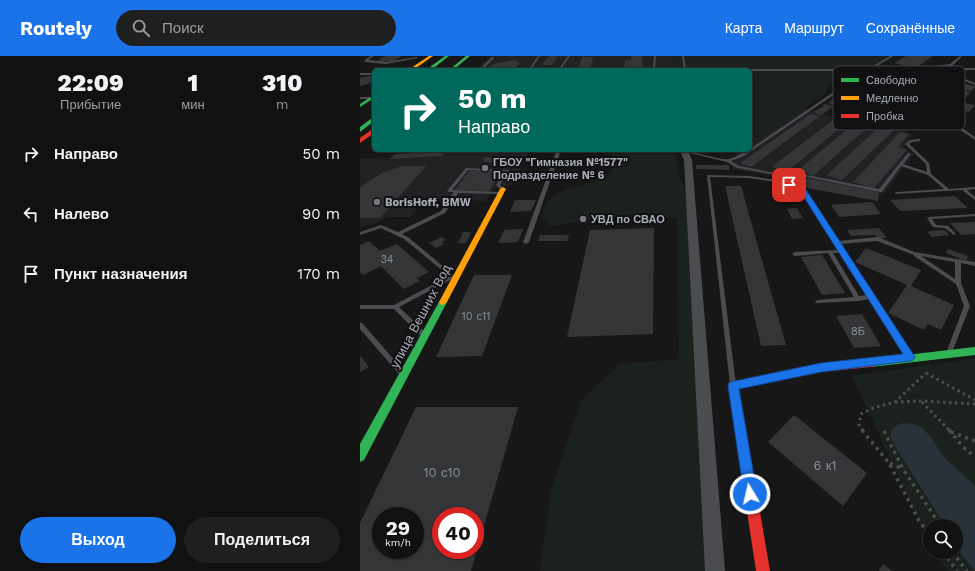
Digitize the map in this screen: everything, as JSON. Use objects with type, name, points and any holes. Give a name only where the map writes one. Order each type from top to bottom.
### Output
[{"type":"street","points":[[431,68],[447,56]]},
{"type":"street","points":[[441,68],[456,56]]},
{"type":"street","points":[[453,68],[468,56]]},
{"type":"street","points":[[413,68],[429,57]]},
{"type":"street","points":[[360,106],[372,98]]},
{"type":"street","points":[[360,120],[372,111]]},
{"type":"street","points":[[360,130],[372,121]]},
{"type":"street","points":[[360,141],[372,132]]},
{"type":"street","points":[[685,152],[688,160],[715,571]]},
{"type":"street","name":"улица Вешних Вод","points":[[360,456],[404,375],[453,278],[501,191]]},
{"type":"street","points":[[762,571],[733,386],[821,368],[975,351]]},
{"type":"lane","points":[[373,56],[366,61],[386,63],[429,57]]},
{"type":"lane","points":[[405,56],[417,58]]},
{"type":"lane","points":[[531,67],[540,56]]},
{"type":"lane","points":[[560,68],[568,56]]},
{"type":"lane","points":[[654,68],[655,56]]},
{"type":"lane","points":[[683,56],[685,68]]},
{"type":"lane","points":[[876,66],[892,56]]},
{"type":"lane","points":[[941,66],[951,65],[961,56]]},
{"type":"lane","points":[[482,68],[493,58]]},
{"type":"lane","points":[[752,70],[833,70]]},
{"type":"lane","points":[[360,74],[372,74]]},
{"type":"lane","points":[[965,80],[975,84]]},
{"type":"lane","points":[[752,149],[833,94]]},
{"type":"lane","points":[[360,98],[372,97]]},
{"type":"lane","points":[[962,130],[975,139]]},
{"type":"lane","points":[[919,140],[911,140],[907,144],[928,164],[929,174]]},
{"type":"lane","points":[[526,242],[558,152]]},
{"type":"lane","points":[[691,152],[728,162],[738,167],[787,176],[791,173],[880,191],[909,154]]},
{"type":"lane","points":[[728,162],[747,152]]},
{"type":"lane","points":[[900,165],[929,174],[948,190]]},
{"type":"lane","points":[[467,169],[506,171],[498,185],[501,191],[456,192],[449,192],[467,169]]},
{"type":"lane","points":[[733,386],[708,176],[749,177],[776,181],[802,189],[913,357]]},
{"type":"lane","points":[[897,193],[975,188]]},
{"type":"lane","points":[[963,189],[975,199]]},
{"type":"lane","points":[[398,234],[443,212],[456,192]]},
{"type":"lane","points":[[954,234],[946,227],[935,226],[929,218],[975,215]]},
{"type":"lane","points":[[360,234],[381,226],[398,234],[406,238],[453,278],[395,307],[360,307]]},
{"type":"lane","points":[[837,243],[878,240],[913,253],[975,264]]},
{"type":"lane","points":[[795,254],[842,251]]},
{"type":"lane","points":[[830,252],[858,299]]},
{"type":"lane","points":[[913,253],[958,283]]},
{"type":"lane","points":[[949,353],[967,306],[958,283],[958,262]]},
{"type":"lane","points":[[818,302],[872,297]]},
{"type":"lane","points":[[395,307],[424,335]]},
{"type":"lane","points":[[360,325],[404,375]]},
{"type":"path","points":[[913,357],[926,373],[975,400]]},
{"type":"path","points":[[895,402],[926,373]]},
{"type":"path","points":[[922,401],[963,447],[975,457]]},
{"type":"path","points":[[923,526],[889,462],[869,440],[859,425],[861,414],[873,408],[895,402],[922,401],[975,404]]},
{"type":"path","points":[[884,431],[903,469],[936,519]]},
{"type":"path","points":[[951,432],[975,441]]},
{"type":"path","points":[[889,462],[903,469]]},
{"type":"path","points":[[948,559],[957,571]]},
{"type":"path","points":[[958,559],[967,571]]},
{"type":"shaded area","points":[[491,56],[671,56],[671,68],[477,68]]},
{"type":"shaded area","points":[[671,56],[896,56],[879,66],[833,66],[833,85],[825,90],[827,93],[752,144],[752,68],[671,68]]},
{"type":"shaded area","points":[[803,109],[833,116],[833,130],[900,130],[914,134],[903,147],[914,154],[883,195],[732,169],[737,153],[752,152],[752,144]]},
{"type":"shaded area","points":[[444,152],[529,152],[512,185],[494,188],[486,201],[425,199],[410,217],[387,217],[376,223],[360,227],[360,158],[390,159],[442,156]]},
{"type":"shaded area","points":[[612,152],[672,152],[676,156],[681,182],[688,196],[712,571],[540,571],[551,490],[582,399],[620,364],[679,359],[677,218],[597,216],[580,222],[550,226],[542,219],[546,204],[553,197],[572,187],[593,182],[609,175],[612,170]]},
{"type":"shaded area","points":[[975,358],[975,571],[949,571],[939,559],[963,559],[963,519],[923,519],[923,530],[852,376]]},
{"type":"shaded area","points":[[903,423],[914,424],[921,427],[930,436],[943,456],[975,486],[975,571],[963,556],[963,519],[941,519],[895,446],[890,435],[893,427]]},
{"type":"building","points":[[386,56],[401,57],[393,61],[377,62],[381,59],[379,59]]},
{"type":"building","points":[[549,56],[558,56],[552,65],[542,65]]},
{"type":"building","points":[[631,56],[642,56],[643,68],[624,67],[625,60],[631,60]]},
{"type":"building","points":[[906,56],[933,56],[919,66],[907,66],[894,63]]},
{"type":"building","points":[[582,57],[593,57],[590,68],[579,68]]},
{"type":"building","points":[[517,60],[518,63],[521,63],[514,68],[488,67],[497,63]]},
{"type":"building","points":[[372,75],[372,83],[360,86],[360,78]]},
{"type":"building","points":[[965,84],[975,86],[971,91],[965,90]]},
{"type":"building","points":[[965,91],[971,92],[966,97]]},
{"type":"building","points":[[833,100],[833,104],[828,103]]},
{"type":"building","points":[[965,103],[975,105],[969,112],[965,111]]},
{"type":"building","points":[[824,104],[833,107],[821,115],[813,112],[824,106],[822,105]]},
{"type":"building","points":[[811,114],[820,116],[751,167],[740,163]]},
{"type":"building","points":[[833,120],[833,130],[837,130],[787,172],[772,167]]},
{"type":"building","points":[[846,130],[865,130],[813,176],[798,170]]},
{"type":"building","points":[[876,130],[894,130],[842,180],[827,175]]},
{"type":"building","points":[[900,132],[909,134],[898,147],[907,150],[874,188],[853,182]]},
{"type":"building","points":[[444,152],[442,156],[390,159],[395,154]]},
{"type":"building","points":[[485,157],[495,158],[493,160],[496,160],[494,163],[484,162],[486,161],[482,160]]},
{"type":"building","points":[[505,158],[520,158],[513,165],[501,163]]},
{"type":"building","points":[[696,165],[729,165],[729,170],[696,169]]},
{"type":"building","name":"BorisHoff, BMW","points":[[402,166],[426,166],[380,218],[360,218],[360,187],[380,174]]},
{"type":"building","points":[[469,171],[501,172],[489,191],[455,190]]},
{"type":"building","points":[[795,176],[879,192],[878,201],[791,185]]},
{"type":"building","points":[[725,186],[741,186],[786,345],[761,346]]},
{"type":"building","points":[[955,196],[968,208],[900,211],[890,200]]},
{"type":"building","points":[[515,200],[536,200],[531,211],[510,212]]},
{"type":"building","points":[[872,202],[881,214],[839,217],[831,205]]},
{"type":"building","points":[[797,208],[803,218],[792,219],[787,209]]},
{"type":"building","points":[[975,222],[975,234],[961,235],[950,223]]},
{"type":"building","points":[[654,228],[653,334],[567,337],[590,230]]},
{"type":"building","points":[[879,228],[887,238],[877,238],[875,235],[851,236],[847,230]]},
{"type":"building","points":[[523,229],[518,242],[498,243],[504,230]]},
{"type":"building","points":[[930,231],[946,231],[949,235],[932,237],[928,232]]},
{"type":"building","points":[[463,232],[471,232],[466,243],[458,243]]},
{"type":"building","points":[[540,235],[569,235],[567,241],[538,241]]},
{"type":"building","points":[[442,237],[446,240],[442,242],[444,244],[436,248],[429,243]]},
{"type":"building","points":[[369,241],[380,251],[397,244],[429,272],[417,278],[420,281],[404,289],[381,266],[363,275],[360,272],[360,245]]},
{"type":"building","points":[[866,248],[921,270],[911,286],[954,305],[941,330],[928,324],[924,330],[888,313],[907,285],[855,262]]},
{"type":"building","points":[[948,249],[968,256],[966,261],[946,253]]},
{"type":"building","points":[[822,255],[845,293],[822,295],[801,257]]},
{"type":"building","points":[[474,275],[512,275],[482,356],[436,357]]},
{"type":"building","points":[[862,314],[881,346],[854,348],[836,316]]},
{"type":"building","points":[[360,355],[369,367],[360,372]]},
{"type":"building","points":[[416,407],[518,407],[484,526],[484,507],[432,507],[432,559],[474,559],[471,571],[360,571],[360,523]]},
{"type":"building","points":[[794,415],[867,473],[843,506],[768,442]]},
{"type":"building","points":[[883,564],[892,571],[879,571]]},
{"type":"traffic: fast","points":[[431,68],[447,56]]},
{"type":"traffic: fast","points":[[453,68],[468,56]]},
{"type":"traffic: fast","points":[[360,106],[372,97]]},
{"type":"traffic: fast","points":[[360,130],[372,121]]},
{"type":"traffic: fast","points":[[360,456],[443,302]]},
{"type":"traffic: fast","points":[[871,363],[975,351]]},
{"type":"traffic: slow","points":[[413,68],[431,56]]},
{"type":"traffic: slow","points":[[443,302],[503,189]]},
{"type":"traffic: jam","points":[[360,141],[372,132]]},
{"type":"traffic: jam","points":[[763,571],[733,385],[821,368],[871,363]]},
{"type":"place","name":"ГБОУ \"Гимназия №1577\" Подразделение № 6","points":[[485,168]]},
{"type":"place","name":"BorisHoff, BMW","points":[[377,202]]},
{"type":"place","name":"УВД по СВАО","points":[[583,219]]},
{"type":"route","points":[[750,494],[733,386],[821,368],[910,357],[802,189],[789,185]]}]
